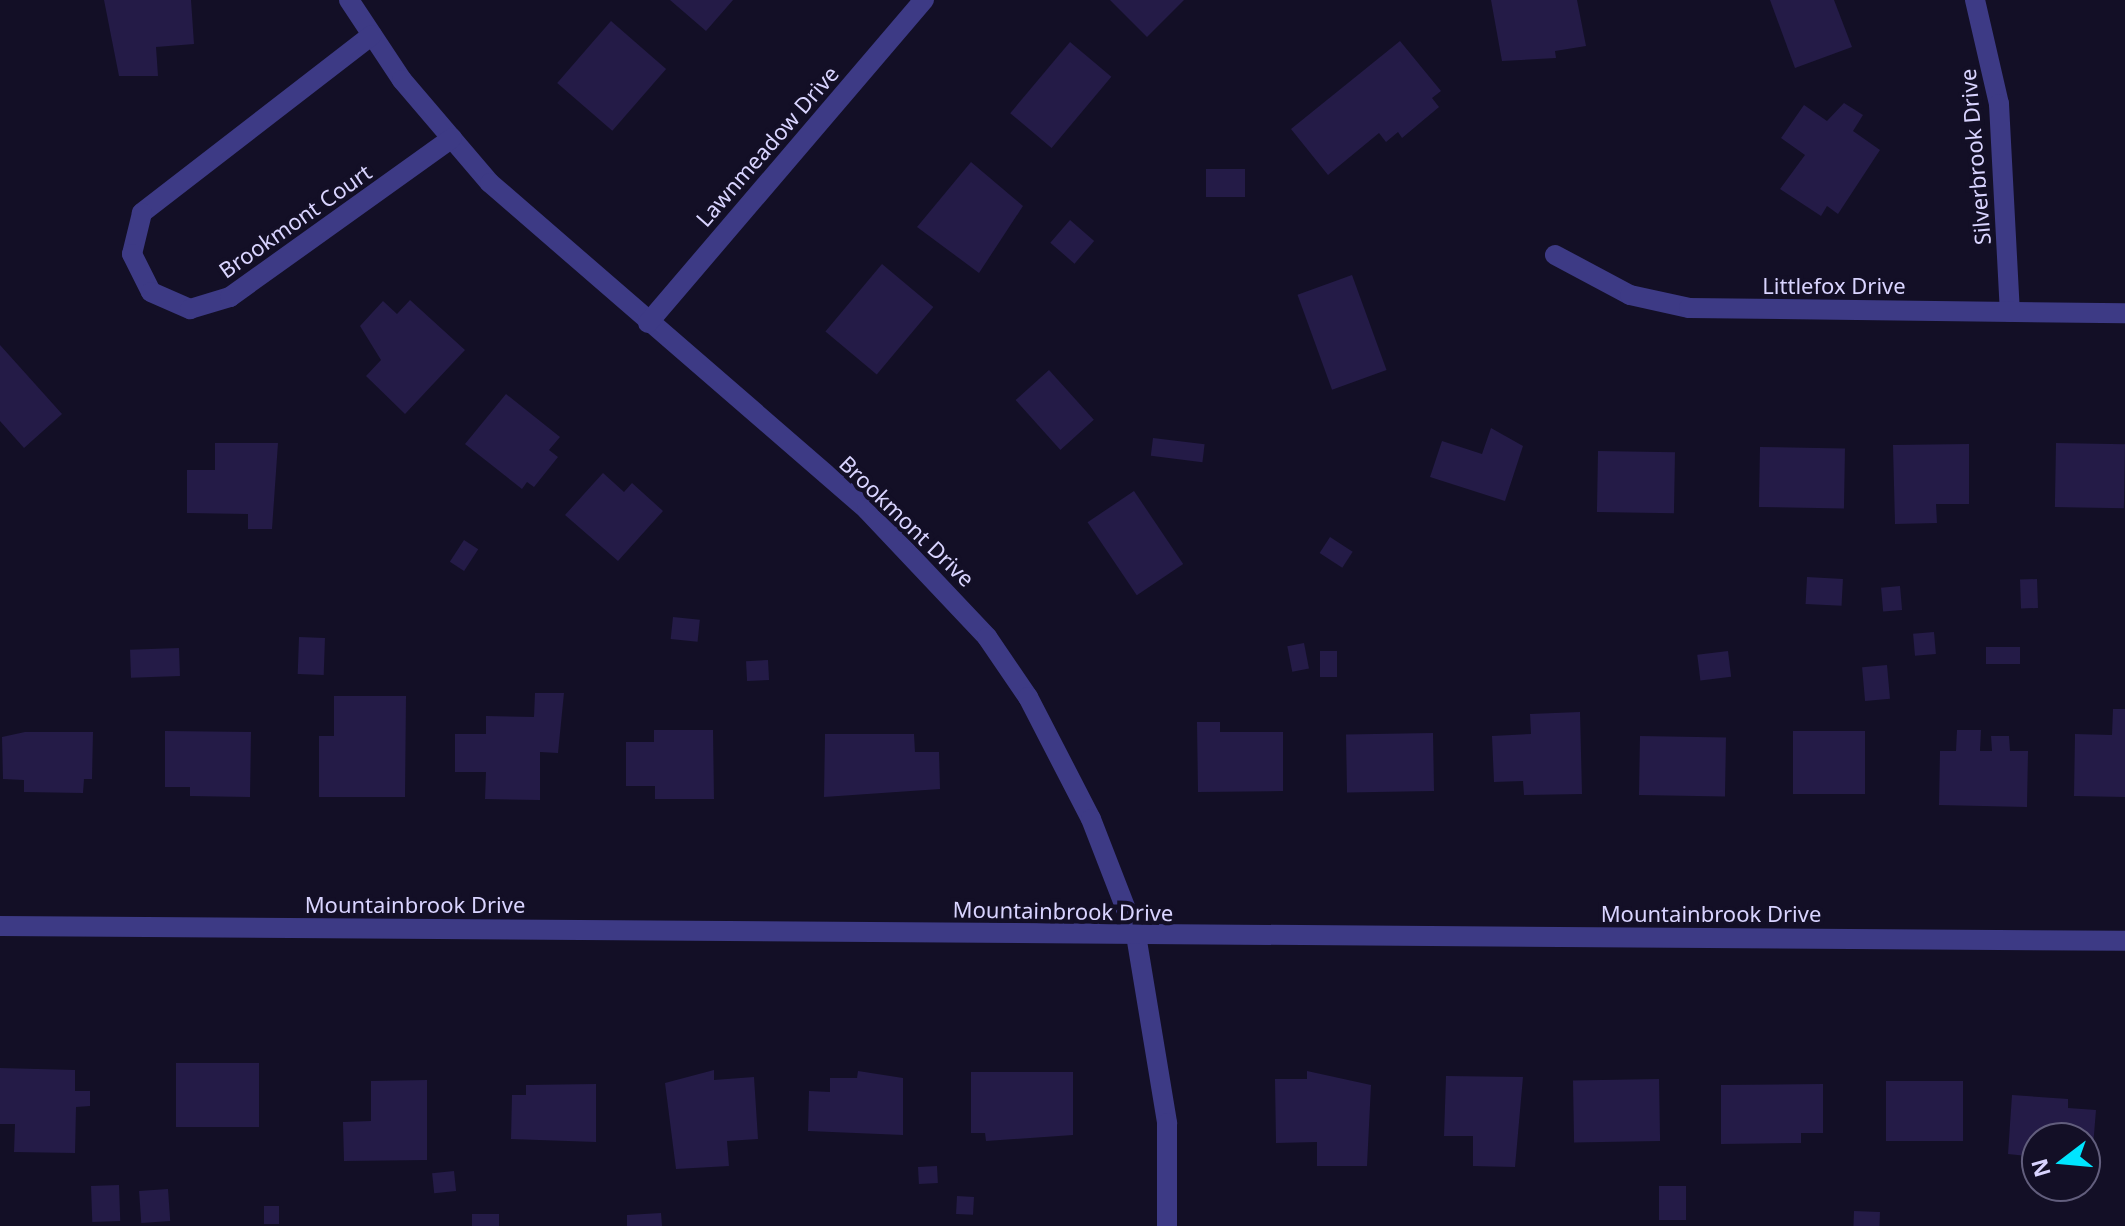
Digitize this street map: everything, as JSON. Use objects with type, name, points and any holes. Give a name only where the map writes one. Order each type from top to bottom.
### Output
[{"type":"street","name":"Brookmont Drive","points":[[349,0],[372,35],[452,138],[541,233],[867,510],[987,637],[1052,738],[1136,935],[1167,1123],[1167,1226]]},
{"type":"street","name":"Lawnmeadow Drive","points":[[648,323],[924,0]]},
{"type":"street","name":"Silverbrook Drive","points":[[1975,0],[1999,104],[2010,312]]},
{"type":"street","name":"Brookmont Court","points":[[372,35],[142,213],[132,254],[151,292],[190,309],[230,297],[452,138]]},
{"type":"street","name":"Littlefox Drive","points":[[1555,255],[1630,295],[1689,308],[2125,313]]},
{"type":"street","name":"Mountainbrook Drive","points":[[0,926],[2125,941]]},
{"type":"building","points":[[104,0],[191,0],[194,44],[156,47],[158,76],[119,76]]},
{"type":"building","points":[[670,0],[733,0],[706,31]]},
{"type":"building","points":[[1110,0],[1184,0],[1147,37]]},
{"type":"building","points":[[1491,0],[1577,0],[1586,46],[1555,51],[1556,58],[1502,61]]},
{"type":"building","points":[[1770,0],[1834,0],[1852,47],[1795,68]]},
{"type":"building","points":[[611,21],[666,69],[612,131],[557,83]]},
{"type":"building","points":[[1400,41],[1441,91],[1432,98],[1439,107],[1402,138],[1398,132],[1386,142],[1379,133],[1328,175],[1291,129]]},
{"type":"building","points":[[1070,42],[1111,77],[1052,148],[1010,113]]},
{"type":"building","points":[[1844,103],[1863,115],[1853,131],[1880,150],[1838,214],[1827,206],[1821,216],[1780,189],[1805,155],[1781,138],[1804,105],[1827,121]]},
{"type":"building","points":[[971,162],[1023,206],[979,273],[917,227]]},
{"type":"building","points":[[1206,169],[1245,169],[1245,197],[1206,197]]},
{"type":"building","points":[[1070,220],[1094,241],[1074,264],[1050,243]]},
{"type":"building","points":[[882,264],[933,307],[877,374],[825,331]]},
{"type":"building","points":[[1352,275],[1387,370],[1332,390],[1297,295]]},
{"type":"building","points":[[410,300],[465,350],[405,414],[366,376],[381,360],[360,326],[383,301],[397,314]]},
{"type":"building","points":[[0,345],[62,414],[24,448],[0,421]]},
{"type":"building","points":[[1049,370],[1094,420],[1060,450],[1016,400]]},
{"type":"building","points":[[506,394],[560,437],[549,450],[558,457],[534,487],[527,482],[522,489],[465,444]]},
{"type":"building","points":[[1491,428],[1523,446],[1505,501],[1430,477],[1442,441],[1482,454]]},
{"type":"building","points":[[1153,438],[1205,444],[1202,462],[1151,456]]},
{"type":"building","points":[[215,443],[278,443],[272,529],[248,529],[248,514],[187,513],[187,470],[215,470]]},
{"type":"building","points":[[2056,443],[2125,444],[2124,508],[2055,507]]},
{"type":"building","points":[[1969,444],[1969,504],[1936,504],[1937,523],[1895,524],[1893,445]]},
{"type":"building","points":[[1760,447],[1845,448],[1844,508],[1759,507]]},
{"type":"building","points":[[1598,451],[1675,452],[1674,513],[1597,512]]},
{"type":"building","points":[[603,473],[624,492],[632,483],[663,511],[618,561],[565,515]]},
{"type":"building","points":[[1134,491],[1183,564],[1137,595],[1088,522]]},
{"type":"building","points":[[1330,537],[1353,552],[1342,568],[1320,553]]},
{"type":"building","points":[[464,540],[478,549],[464,571],[450,562]]},
{"type":"building","points":[[1807,577],[1843,579],[1842,606],[1806,604]]},
{"type":"building","points":[[2037,579],[2038,608],[2021,609],[2020,580]]},
{"type":"building","points":[[1900,586],[1902,610],[1883,612],[1881,588]]},
{"type":"building","points":[[673,617],[700,620],[698,642],[671,639]]},
{"type":"building","points":[[1934,632],[1936,654],[1915,656],[1913,634]]},
{"type":"building","points":[[299,637],[325,638],[324,675],[298,674]]},
{"type":"building","points":[[1304,643],[1309,669],[1292,672],[1287,646]]},
{"type":"building","points":[[1986,647],[2020,647],[2020,664],[1986,664]]},
{"type":"building","points":[[179,648],[180,676],[131,678],[130,650]]},
{"type":"building","points":[[1320,651],[1337,651],[1337,677],[1320,677]]},
{"type":"building","points":[[1728,651],[1731,677],[1700,681],[1697,655]]},
{"type":"building","points":[[768,660],[769,680],[747,681],[746,661]]},
{"type":"building","points":[[1887,665],[1890,699],[1865,701],[1862,667]]},
{"type":"building","points":[[535,693],[564,693],[558,753],[540,752],[540,800],[485,799],[486,772],[455,772],[455,734],[486,734],[486,716],[534,717]]},
{"type":"building","points":[[334,696],[406,696],[405,797],[319,797],[319,736],[334,736]]},
{"type":"building","points":[[2113,709],[2125,709],[2125,797],[2074,796],[2075,734],[2112,735]]},
{"type":"building","points":[[1580,712],[1582,794],[1524,795],[1523,781],[1494,782],[1492,736],[1531,734],[1530,714]]},
{"type":"building","points":[[1197,722],[1220,722],[1220,732],[1283,732],[1283,791],[1198,792]]},
{"type":"building","points":[[654,730],[713,730],[714,799],[655,799],[655,786],[626,786],[626,742],[654,742]]},
{"type":"building","points":[[1957,730],[1981,730],[1980,751],[1992,751],[1991,736],[2009,736],[2010,751],[2028,751],[2027,807],[1939,805],[1940,751],[1956,751]]},
{"type":"building","points":[[165,731],[251,732],[250,797],[190,796],[190,787],[165,787]]},
{"type":"building","points":[[1793,731],[1865,731],[1865,794],[1793,794]]},
{"type":"building","points":[[25,732],[93,732],[92,779],[84,779],[83,793],[24,792],[24,780],[3,779],[2,737]]},
{"type":"building","points":[[1433,733],[1434,791],[1347,793],[1346,735]]},
{"type":"building","points":[[825,734],[914,734],[915,752],[939,752],[940,789],[824,797]]},
{"type":"building","points":[[1640,736],[1726,738],[1725,796],[1639,795]]},
{"type":"building","points":[[176,1063],[259,1063],[259,1127],[176,1127]]},
{"type":"building","points":[[0,1068],[75,1070],[75,1091],[90,1091],[90,1106],[76,1107],[75,1153],[14,1152],[15,1124],[0,1124]]},
{"type":"building","points":[[714,1070],[714,1080],[754,1077],[758,1139],[727,1141],[729,1166],[676,1169],[665,1083]]},
{"type":"building","points":[[858,1071],[903,1078],[903,1135],[808,1131],[809,1091],[830,1092],[830,1078],[857,1078]]},
{"type":"building","points":[[1307,1071],[1371,1085],[1367,1166],[1317,1166],[1317,1142],[1276,1143],[1275,1079],[1307,1079]]},
{"type":"building","points":[[971,1072],[1073,1072],[1073,1135],[986,1141],[985,1133],[971,1133]]},
{"type":"building","points":[[1446,1076],[1523,1077],[1515,1167],[1473,1166],[1473,1136],[1444,1136]]},
{"type":"building","points":[[1659,1079],[1660,1141],[1574,1142],[1573,1081]]},
{"type":"building","points":[[427,1080],[427,1160],[344,1161],[343,1122],[371,1121],[371,1081]]},
{"type":"building","points":[[1886,1081],[1963,1081],[1963,1141],[1886,1141]]},
{"type":"building","points":[[596,1084],[596,1142],[511,1139],[512,1095],[526,1095],[526,1085]]},
{"type":"building","points":[[1823,1084],[1823,1133],[1801,1133],[1801,1143],[1721,1144],[1721,1085]]},
{"type":"building","points":[[2012,1095],[2068,1099],[2068,1108],[2096,1110],[2095,1122],[2021,1122],[2021,1155],[2008,1154]]},
{"type":"building","points":[[937,1166],[938,1183],[919,1184],[918,1167]]},
{"type":"building","points":[[454,1171],[456,1191],[434,1193],[432,1173]]},
{"type":"building","points":[[119,1185],[120,1221],[92,1222],[91,1186]]},
{"type":"building","points":[[1659,1186],[1686,1186],[1686,1220],[1659,1220]]},
{"type":"building","points":[[168,1189],[170,1221],[141,1223],[139,1191]]},
{"type":"building","points":[[957,1196],[974,1197],[973,1215],[956,1214]]},
{"type":"building","points":[[264,1206],[279,1206],[279,1224],[264,1224]]},
{"type":"building","points":[[1854,1211],[1880,1212],[1879,1226],[1853,1226]]},
{"type":"building","points":[[661,1213],[662,1226],[627,1226],[627,1215]]},
{"type":"building","points":[[472,1214],[499,1214],[499,1226],[472,1226]]}]
